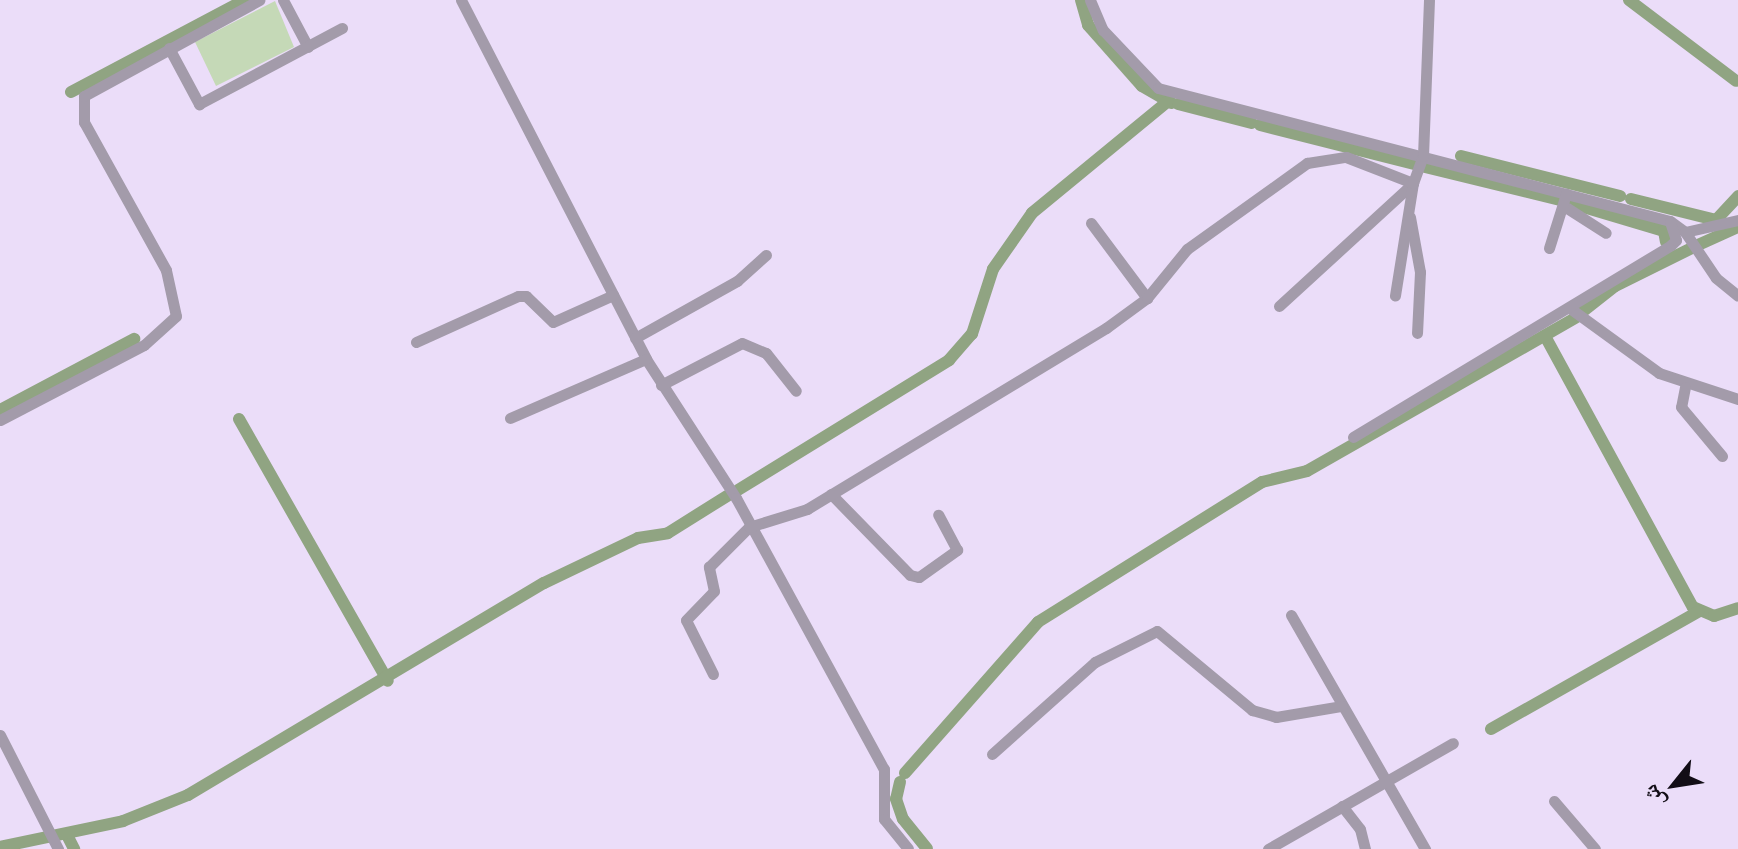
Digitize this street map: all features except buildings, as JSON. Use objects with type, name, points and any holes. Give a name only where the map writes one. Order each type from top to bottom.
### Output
[{"type":"street","points":[[0,420],[144,345],[176,316],[166,270],[80,109],[92,89],[259,0]]},
{"type":"street","points":[[283,0],[308,47]]},
{"type":"street","points":[[461,0],[646,359],[749,527],[884,769],[884,819],[908,849]]},
{"type":"street","points":[[1090,0],[1103,30],[1158,88],[1670,221],[1685,232],[1716,278],[1738,296]]},
{"type":"street","points":[[1395,296],[1413,183],[1423,156],[1429,0]]},
{"type":"street","points":[[169,48],[199,104],[342,28]]},
{"type":"street","points":[[713,674],[686,620],[714,591],[709,567],[749,527],[807,509],[1147,298],[1187,249],[1307,163],[1346,157],[1413,183]]},
{"type":"street","points":[[1279,306],[1413,183]]},
{"type":"street","points":[[1549,248],[1567,208],[1566,194]]},
{"type":"street","points":[[1409,208],[1420,272],[1417,333]]},
{"type":"street","points":[[1567,208],[1606,233]]},
{"type":"street","points":[[1685,232],[1738,220]]},
{"type":"street","points":[[1353,437],[1571,309],[1671,245],[1676,240],[1670,221]]},
{"type":"street","points":[[1091,223],[1147,298]]},
{"type":"street","points":[[635,338],[737,281],[766,255]]},
{"type":"street","points":[[416,342],[518,296],[526,296],[553,322],[613,295]]},
{"type":"street","points":[[1571,309],[1685,387],[1738,399]]},
{"type":"street","points":[[661,385],[742,343],[766,353],[796,391]]},
{"type":"street","points":[[510,418],[646,359]]},
{"type":"street","points":[[1685,387],[1681,407],[1722,456]]},
{"type":"street","points":[[831,494],[910,575],[919,577],[957,550],[938,515]]},
{"type":"street","points":[[1291,615],[1425,849]]},
{"type":"street","points":[[992,754],[1095,662],[1157,631],[1252,710],[1276,717],[1342,706]]},
{"type":"street","points":[[0,735],[58,849]]},
{"type":"street","points":[[1268,849],[1453,743]]},
{"type":"street","points":[[1554,801],[1595,849]]},
{"type":"street","points":[[1342,806],[1360,829],[1365,849]]},
{"type":"green space","points":[[275,1],[294,47],[216,86],[195,42]]},
{"type":"waterway","points":[[71,92],[245,0]]},
{"type":"waterway","points":[[1081,0],[1088,25],[1142,86],[1172,103]]},
{"type":"waterway","points":[[1629,0],[1736,81]]},
{"type":"waterway","points":[[738,490],[949,360],[972,334],[993,269],[1032,213],[1167,102]]},
{"type":"waterway","points":[[1178,104],[1252,123]]},
{"type":"waterway","points":[[1260,125],[1414,164]]},
{"type":"waterway","points":[[1461,156],[1620,196]]},
{"type":"waterway","points":[[1425,167],[1560,200]]},
{"type":"waterway","points":[[1631,199],[1716,220],[1738,196]]},
{"type":"waterway","points":[[1570,203],[1664,231],[1666,242]]},
{"type":"waterway","points":[[1698,245],[1738,227]]},
{"type":"waterway","points":[[1582,312],[1615,286],[1692,248]]},
{"type":"waterway","points":[[905,773],[1038,622],[1262,482],[1307,471],[1575,318]]},
{"type":"waterway","points":[[1545,336],[1693,607],[1714,616],[1738,608]]},
{"type":"waterway","points":[[0,410],[134,339]]},
{"type":"waterway","points":[[239,419],[388,681]]},
{"type":"waterway","points":[[0,847],[123,821],[188,795],[544,583],[638,538],[668,533],[727,496]]},
{"type":"waterway","points":[[1491,729],[1698,612]]},
{"type":"waterway","points":[[900,782],[896,799],[903,819],[927,849]]},
{"type":"waterway","points":[[67,835],[74,849]]}]
